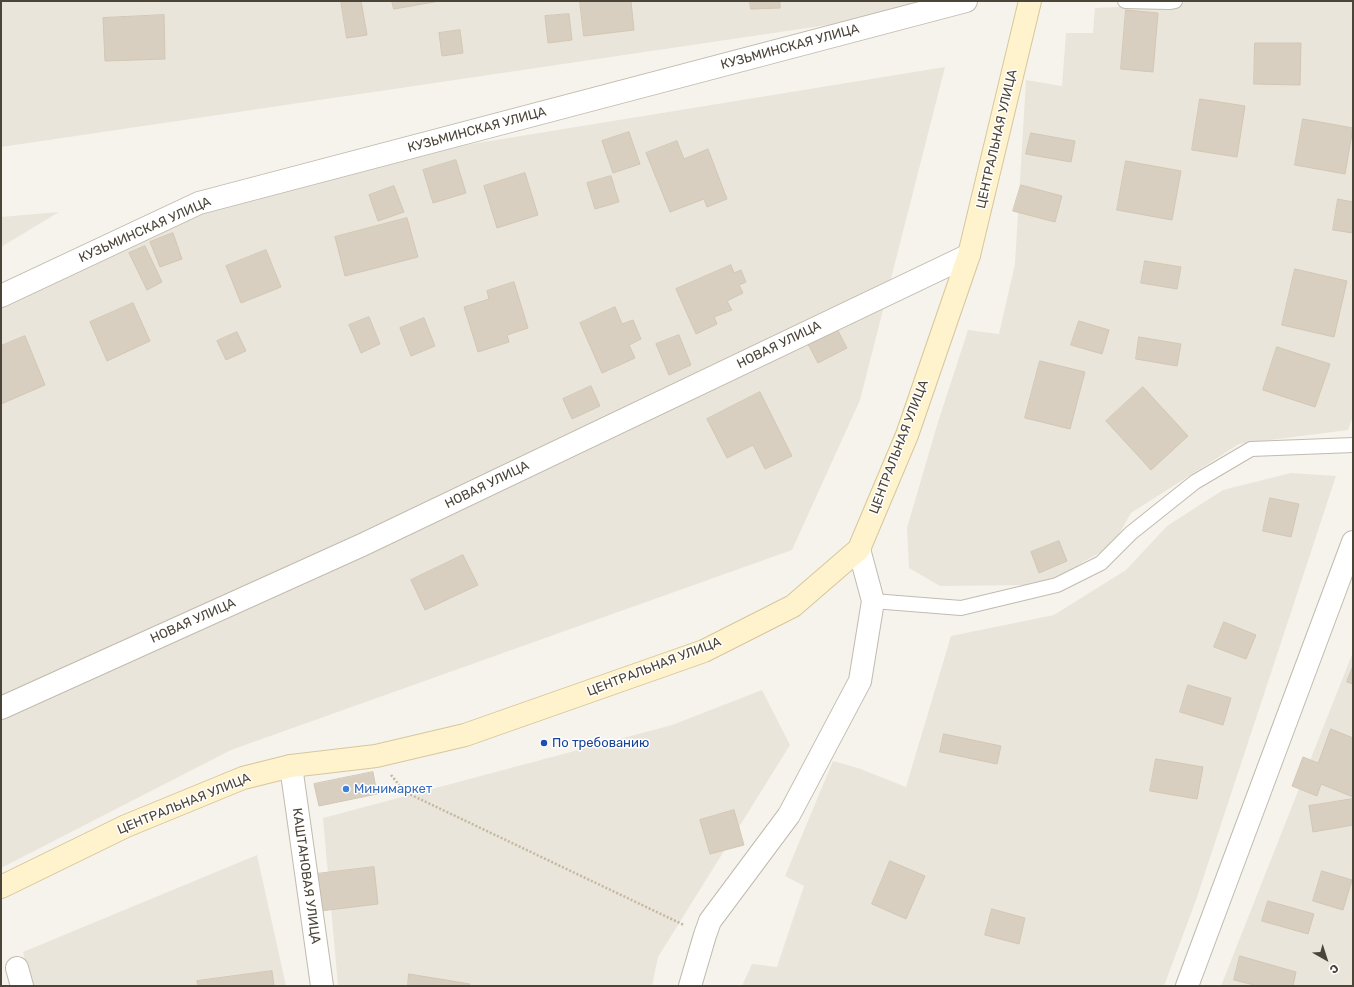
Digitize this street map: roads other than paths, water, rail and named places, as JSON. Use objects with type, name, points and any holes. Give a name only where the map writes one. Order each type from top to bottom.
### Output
[{"type":"street","name":"КУЗЬМИНСКАЯ УЛИЦА","points":[[1,296],[199,203],[966,1]]},
{"type":"street","name":"ЦЕНТРАЛЬНАЯ УЛИЦА","points":[[1,887],[126,826],[243,778],[291,766],[376,756],[465,735],[704,651],[793,606],[859,549],[907,435],[969,255],[1030,1]]},
{"type":"street","name":"НОВАЯ УЛИЦА","points":[[1,708],[362,545],[969,255]]},
{"type":"street","points":[[1186,986],[1353,542]]},
{"type":"street","points":[[690,986],[710,921],[789,815],[860,681],[873,601],[859,549]]},
{"type":"street","name":"КАШТАНОВАЯ УЛИЦА","points":[[291,766],[322,986]]},
{"type":"lane","points":[[1125,1],[1175,1]]},
{"type":"lane","points":[[873,601],[961,608],[1057,585],[1101,563],[1130,533],[1194,482],[1251,449],[1353,445]]},
{"type":"place","name":"По требованию","points":[[544,743]]},
{"type":"place","name":"Минимаркет","points":[[346,789]]}]
